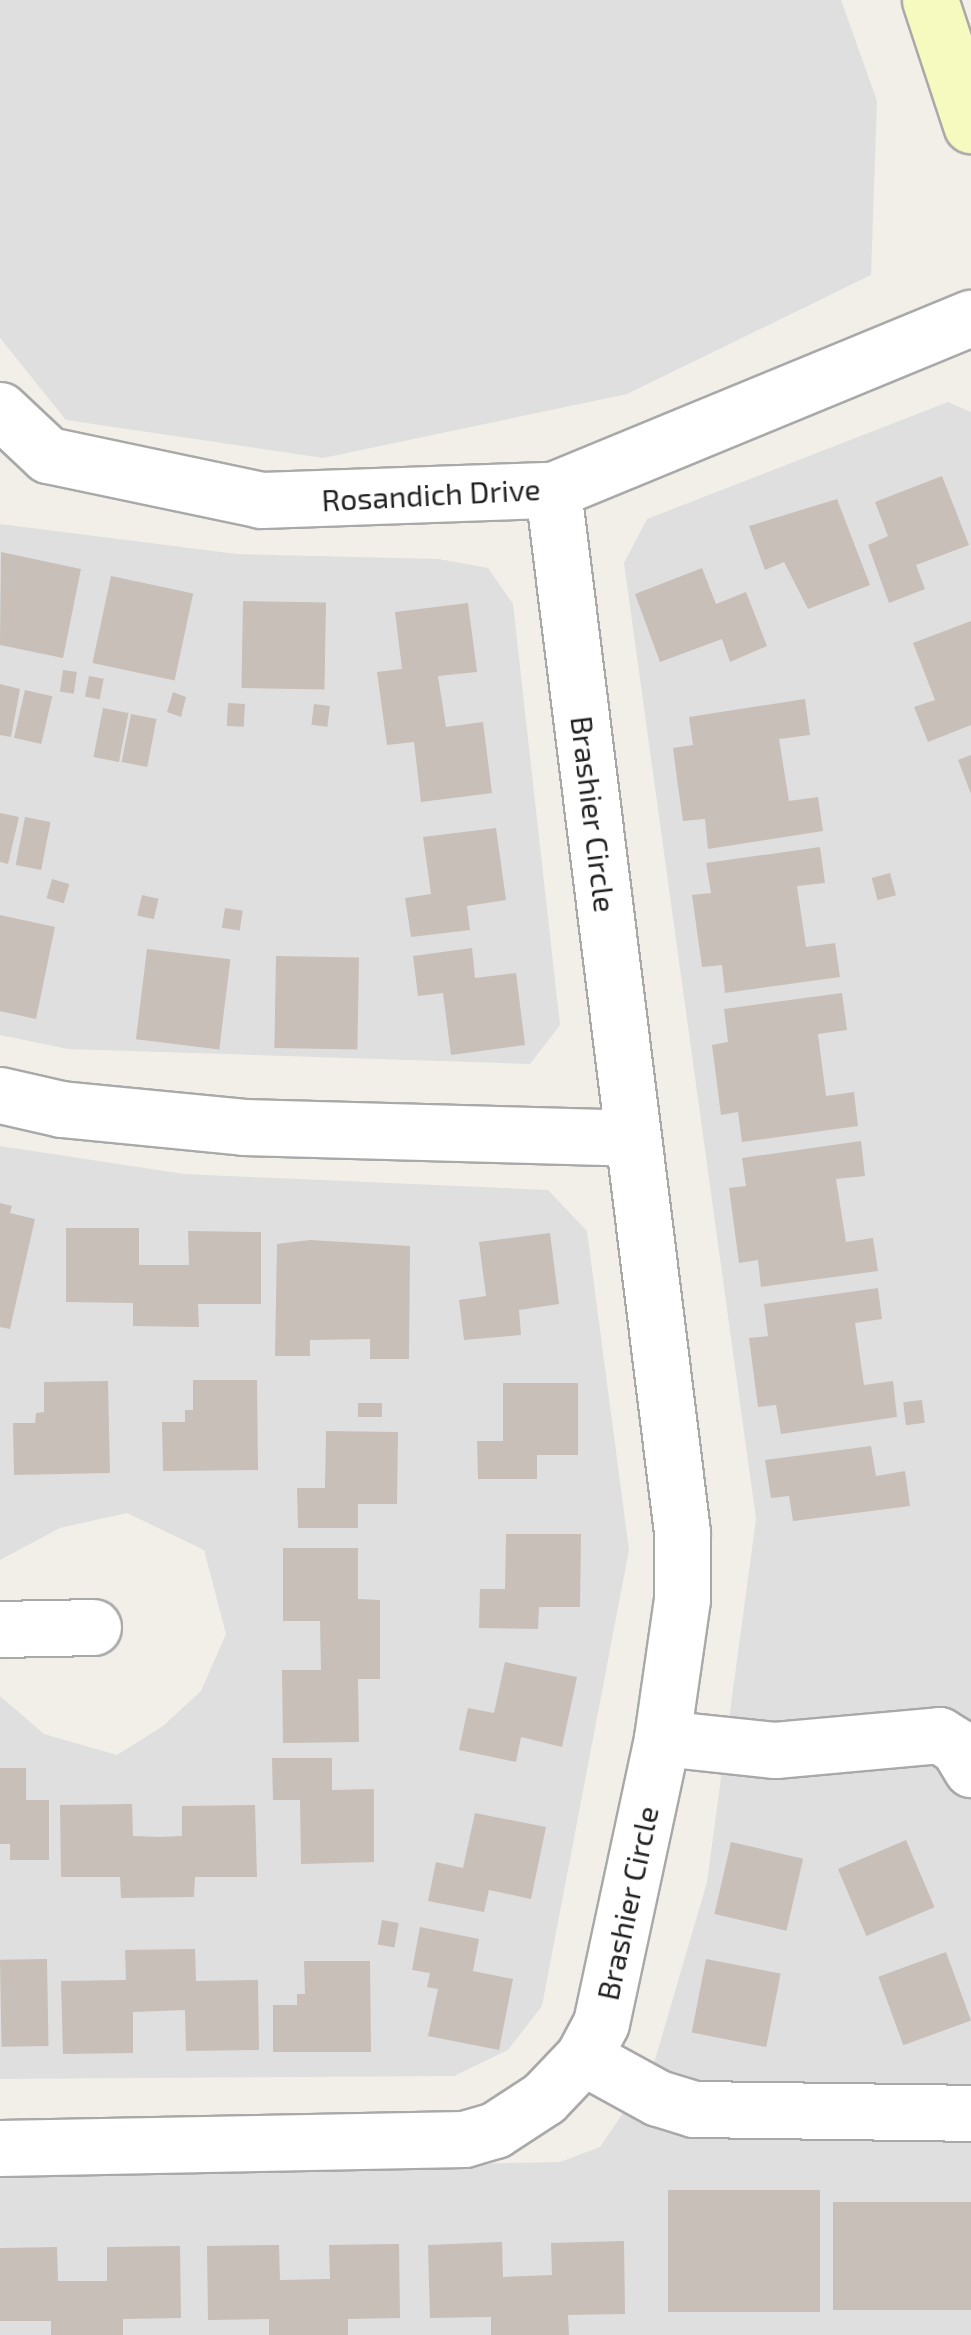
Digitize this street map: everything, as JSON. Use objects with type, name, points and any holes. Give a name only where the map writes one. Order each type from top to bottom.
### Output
[{"type":"main road","points":[[930,0],[971,125]]},
{"type":"street","name":"Rosandich Drive","points":[[0,410],[48,455],[261,500],[553,490],[971,318]]},
{"type":"street","name":"Brashier Circle","points":[[0,2148],[464,2139],[494,2130],[544,2098],[582,2057],[601,2022],[662,1738],[682,1599],[682,1532],[630,1138],[553,490]]},
{"type":"street","points":[[0,1095],[61,1110],[244,1128],[630,1138]]},
{"type":"street","points":[[0,1629],[93,1626]]},
{"type":"street","points":[[662,1738],[775,1750],[938,1736],[958,1747],[971,1769]]},
{"type":"street","points":[[582,2057],[658,2098],[694,2109],[971,2113]]},
{"type":"shaded area","points":[[0,0],[841,0],[877,101],[871,275],[627,394],[323,458],[66,420],[0,338]]},
{"type":"shaded area","points":[[948,402],[971,412],[971,2335],[0,2335],[0,2174],[560,2162],[600,2147],[652,2070],[707,1882],[756,1519],[624,563],[647,519]]},
{"type":"shaded area","points":[[0,524],[237,554],[439,559],[488,568],[513,604],[560,1025],[530,1064],[68,1049],[0,1035]]},
{"type":"shaded area","points":[[0,1146],[184,1174],[548,1190],[587,1231],[629,1550],[542,2006],[508,2050],[454,2076],[0,2079],[0,1696],[44,1734],[117,1755],[163,1726],[201,1691],[226,1634],[204,1550],[127,1513],[60,1528],[0,1560]]},
{"type":"building","points":[[942,476],[969,545],[916,565],[925,589],[889,603],[868,545],[888,536],[875,502]]},
{"type":"building","points":[[837,499],[870,585],[808,609],[784,562],[765,570],[749,526]]},
{"type":"building","points":[[1,552],[81,569],[63,658],[0,645]]},
{"type":"building","points":[[702,568],[716,604],[746,592],[767,646],[730,662],[722,639],[660,662],[635,594]]},
{"type":"building","points":[[111,576],[193,593],[175,681],[92,663]]},
{"type":"building","points":[[243,601],[326,602],[324,689],[241,688]]},
{"type":"building","points":[[468,603],[477,672],[438,676],[446,727],[483,722],[492,793],[421,802],[414,742],[387,745],[377,672],[402,669],[395,612]]},
{"type":"building","points":[[971,621],[971,725],[928,742],[914,707],[935,700],[913,643]]},
{"type":"building","points":[[63,670],[77,672],[74,694],[60,692]]},
{"type":"building","points":[[89,676],[104,679],[100,699],[85,697]]},
{"type":"building","points":[[0,684],[20,689],[11,737],[0,735]]},
{"type":"building","points":[[25,690],[52,696],[41,744],[14,738]]},
{"type":"building","points":[[173,692],[186,697],[181,717],[167,712]]},
{"type":"building","points":[[805,699],[810,735],[779,739],[789,801],[818,797],[823,831],[708,849],[705,819],[683,821],[673,748],[693,745],[689,717]]},
{"type":"building","points":[[228,703],[245,704],[244,727],[227,726]]},
{"type":"building","points":[[314,704],[330,706],[327,727],[311,725]]},
{"type":"building","points":[[103,708],[129,713],[119,762],[93,757]]},
{"type":"building","points":[[131,714],[157,719],[147,767],[122,762]]},
{"type":"building","points":[[971,755],[971,794],[958,760]]},
{"type":"building","points":[[0,813],[19,817],[8,864],[0,862]]},
{"type":"building","points":[[25,817],[51,822],[41,870],[16,865]]},
{"type":"building","points":[[496,828],[506,900],[467,906],[470,930],[411,937],[405,898],[431,894],[423,837]]},
{"type":"building","points":[[820,847],[825,883],[797,886],[806,947],[835,943],[840,977],[725,993],[722,965],[702,967],[692,895],[711,893],[706,863]]},
{"type":"building","points":[[890,873],[896,895],[878,900],[872,878]]},
{"type":"building","points":[[52,879],[69,884],[64,903],[46,898]]},
{"type":"building","points":[[142,895],[159,899],[154,919],[137,915]]},
{"type":"building","points":[[225,908],[243,911],[240,931],[222,928]]},
{"type":"building","points":[[0,915],[55,927],[36,1019],[0,1011]]},
{"type":"building","points":[[472,948],[475,978],[516,973],[525,1045],[451,1055],[443,993],[418,996],[413,956]]},
{"type":"building","points":[[147,949],[230,959],[219,1050],[136,1039]]},
{"type":"building","points":[[276,956],[359,957],[357,1049],[274,1048]]},
{"type":"building","points":[[842,993],[847,1030],[818,1034],[826,1096],[854,1092],[858,1126],[742,1142],[738,1112],[721,1115],[712,1045],[728,1042],[724,1009]]},
{"type":"building","points":[[861,1141],[865,1176],[836,1179],[846,1242],[873,1238],[878,1271],[761,1287],[758,1260],[739,1263],[729,1188],[746,1186],[742,1158]]},
{"type":"building","points":[[0,1203],[12,1206],[10,1213],[35,1219],[10,1329],[0,1327]]},
{"type":"building","points":[[66,1228],[139,1228],[139,1265],[189,1265],[188,1231],[261,1232],[261,1304],[198,1304],[199,1327],[133,1326],[133,1303],[66,1302]]},
{"type":"building","points":[[550,1233],[559,1304],[519,1310],[521,1335],[464,1340],[459,1300],[486,1296],[479,1242]]},
{"type":"building","points":[[310,1240],[410,1246],[409,1359],[370,1359],[370,1339],[310,1340],[310,1356],[275,1356],[277,1244]]},
{"type":"building","points":[[878,1288],[882,1319],[855,1323],[864,1385],[893,1381],[897,1417],[781,1434],[776,1405],[758,1407],[749,1338],[768,1336],[764,1304]]},
{"type":"building","points":[[193,1380],[257,1380],[258,1470],[163,1471],[162,1422],[185,1422],[185,1410],[193,1410]]},
{"type":"building","points":[[108,1381],[110,1473],[14,1475],[13,1423],[35,1423],[36,1413],[44,1412],[44,1382]]},
{"type":"building","points":[[503,1383],[578,1383],[578,1455],[537,1455],[537,1479],[478,1479],[477,1441],[503,1441]]},
{"type":"building","points":[[922,1400],[925,1423],[906,1425],[903,1402]]},
{"type":"building","points":[[358,1403],[382,1403],[382,1417],[358,1417]]},
{"type":"building","points":[[326,1431],[398,1432],[397,1504],[358,1504],[358,1528],[298,1528],[297,1488],[325,1488]]},
{"type":"building","points":[[871,1446],[876,1476],[905,1471],[910,1506],[793,1521],[789,1496],[771,1498],[765,1460]]},
{"type":"building","points":[[506,1534],[581,1534],[580,1607],[539,1607],[538,1629],[479,1628],[480,1589],[505,1589]]},
{"type":"building","points":[[283,1548],[358,1548],[358,1599],[380,1600],[380,1679],[358,1679],[359,1742],[283,1743],[282,1670],[321,1670],[320,1621],[283,1621]]},
{"type":"building","points":[[505,1662],[577,1677],[562,1747],[521,1737],[516,1762],[459,1750],[468,1708],[494,1713]]},
{"type":"building","points":[[272,1758],[332,1758],[332,1790],[374,1789],[374,1862],[301,1864],[300,1800],[273,1800]]},
{"type":"building","points":[[0,1768],[26,1768],[26,1800],[49,1800],[49,1860],[10,1860],[10,1844],[0,1844]]},
{"type":"building","points":[[132,1804],[133,1836],[159,1837],[182,1836],[182,1806],[255,1805],[257,1877],[195,1877],[194,1897],[121,1898],[120,1877],[61,1877],[60,1805]]},
{"type":"building","points":[[475,1813],[546,1827],[531,1899],[489,1890],[484,1912],[428,1901],[436,1862],[463,1868]]},
{"type":"building","points":[[906,1840],[935,1907],[866,1936],[838,1869]]},
{"type":"building","points":[[731,1842],[803,1859],[786,1931],[714,1914]]},
{"type":"building","points":[[382,1920],[399,1923],[394,1948],[378,1945]]},
{"type":"building","points":[[420,1927],[479,1939],[473,1971],[513,1979],[499,2050],[428,2036],[438,1989],[427,1987],[430,1973],[412,1970]]},
{"type":"building","points":[[195,1949],[196,1981],[258,1980],[259,2050],[186,2051],[185,2010],[133,2012],[133,2053],[63,2054],[61,1981],[126,1980],[125,1950]]},
{"type":"building","points":[[946,1952],[971,2021],[903,2045],[878,1977]]},
{"type":"building","points":[[47,1959],[49,2046],[2,2047],[0,1960]]},
{"type":"building","points":[[706,1959],[781,1974],[766,2047],[692,2033]]},
{"type":"building","points":[[304,1961],[370,1961],[371,2052],[273,2052],[273,2005],[297,2005],[297,1994],[305,1994]]},
{"type":"building","points":[[668,2190],[820,2190],[820,2312],[668,2312]]},
{"type":"building","points":[[833,2202],[971,2202],[971,2310],[833,2310]]},
{"type":"building","points":[[624,2241],[625,2314],[568,2315],[569,2335],[491,2335],[491,2317],[430,2318],[428,2245],[502,2242],[503,2277],[552,2275],[551,2243]]},
{"type":"building","points":[[399,2244],[400,2318],[348,2319],[348,2335],[269,2335],[269,2319],[208,2320],[207,2246],[279,2245],[280,2280],[330,2279],[329,2245]]},
{"type":"building","points":[[180,2246],[181,2318],[123,2319],[123,2335],[51,2335],[51,2321],[0,2321],[0,2248],[57,2247],[58,2281],[107,2281],[107,2247]]}]
